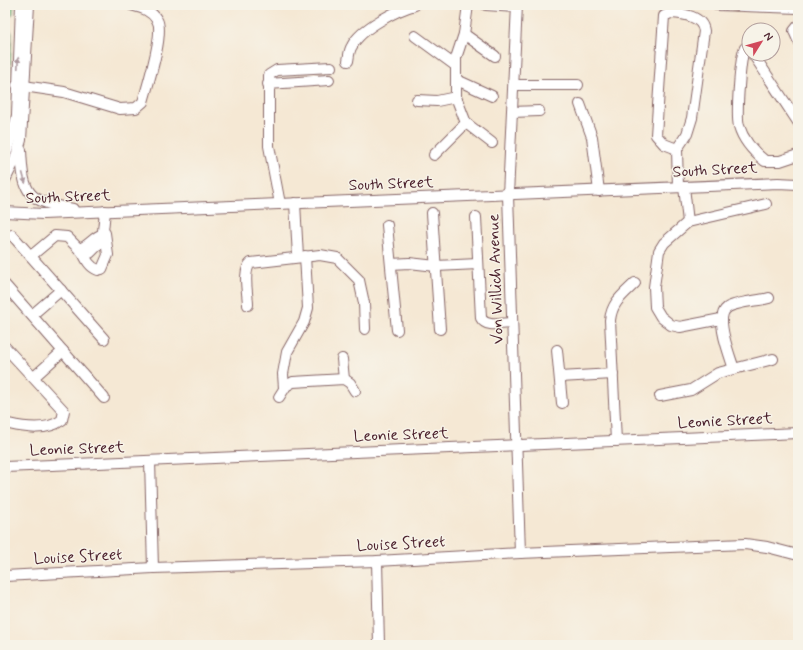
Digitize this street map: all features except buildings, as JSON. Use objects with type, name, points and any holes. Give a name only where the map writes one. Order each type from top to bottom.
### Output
[{"type":"street","points":[[21,5],[21,140],[24,181],[32,195],[46,204],[91,212]]},
{"type":"street","points":[[5,156],[16,124],[29,5]]},
{"type":"street","points":[[21,85],[64,92],[120,109],[136,108],[143,102],[160,34],[158,21],[147,9],[131,5]]},
{"type":"street","points":[[348,61],[350,50],[359,37],[387,17],[415,5]]},
{"type":"street","points":[[468,5],[464,34],[456,58],[456,97],[466,123],[492,143]]},
{"type":"street","points":[[486,5],[517,6]]},
{"type":"street","points":[[718,5],[798,8]]},
{"type":"street","name":"Von Willich Avenue","points":[[517,6],[508,195],[520,553]]},
{"type":"street","points":[[677,149],[664,144],[656,135],[664,16],[671,12],[696,18],[703,26],[704,31],[692,118],[687,134],[677,149],[681,187],[688,222]]},
{"type":"street","points":[[798,26],[794,31],[798,40]]},
{"type":"street","points":[[464,34],[495,56]]},
{"type":"street","points":[[415,36],[456,66]]},
{"type":"street","points":[[742,62],[738,115],[742,133],[753,149],[765,161],[780,161],[798,155]]},
{"type":"street","points":[[758,62],[798,122]]},
{"type":"street","points":[[280,204],[269,146],[268,84],[271,72],[277,70],[331,67]]},
{"type":"street","points":[[268,84],[329,80]]},
{"type":"street","points":[[457,80],[492,96]]},
{"type":"street","points":[[514,85],[578,85]]},
{"type":"street","points":[[417,100],[437,101],[456,97]]},
{"type":"street","points":[[580,104],[592,137],[598,190]]},
{"type":"street","points":[[512,112],[539,110]]},
{"type":"street","points":[[434,155],[466,123]]},
{"type":"street","points":[[5,180],[15,160],[21,140]]},
{"type":"street","name":"South Street","points":[[778,183],[798,179]]},
{"type":"street","name":"South Street","points":[[5,212],[43,214],[598,190],[778,183],[798,184]]},
{"type":"street","points":[[284,388],[283,374],[287,352],[304,322],[308,308],[295,203]]},
{"type":"street","points":[[721,319],[687,327],[676,326],[661,317],[655,307],[654,274],[659,251],[664,243],[688,222],[766,204]]},
{"type":"street","points":[[31,256],[54,236],[67,236],[81,251],[87,262],[93,268],[98,270],[105,266],[108,255],[103,230],[105,211]]},
{"type":"street","points":[[432,213],[440,329]]},
{"type":"street","points":[[476,217],[482,320],[487,324],[512,323]]},
{"type":"street","points":[[387,225],[397,330]]},
{"type":"street","points":[[81,251],[103,230]]},
{"type":"street","points":[[12,235],[104,339]]},
{"type":"street","points":[[248,304],[247,273],[249,264],[254,261],[326,255],[337,258],[359,280],[363,294],[365,329]]},
{"type":"street","points":[[391,264],[436,266],[478,264]]},
{"type":"street","points":[[616,441],[610,320],[611,310],[615,303],[635,283]]},
{"type":"street","points":[[5,285],[104,398]]},
{"type":"street","points":[[32,315],[62,290]]},
{"type":"street","points":[[734,369],[721,319],[723,312],[731,306],[769,298]]},
{"type":"street","points":[[5,346],[64,412],[64,416],[59,422],[41,427],[9,424]]},
{"type":"street","points":[[558,350],[562,403]]},
{"type":"street","points":[[34,378],[63,351]]},
{"type":"street","points":[[342,359],[344,379]]},
{"type":"street","points":[[660,396],[691,390],[718,373],[773,359]]},
{"type":"street","points":[[560,377],[613,374]]},
{"type":"street","points":[[278,397],[284,388],[293,382],[344,379],[350,383],[355,391]]},
{"type":"street","name":"Leonie Street","points":[[5,467],[798,433]]},
{"type":"street","points":[[150,461],[153,568]]},
{"type":"street","name":"Louise Street","points":[[5,576],[153,568],[377,561],[520,553],[745,544],[762,546],[798,555]]},
{"type":"street","points":[[377,561],[379,645]]},
{"type":"green space","points":[[5,5],[14,5],[13,14],[8,19],[9,28],[12,33],[8,114],[5,121]]}]
